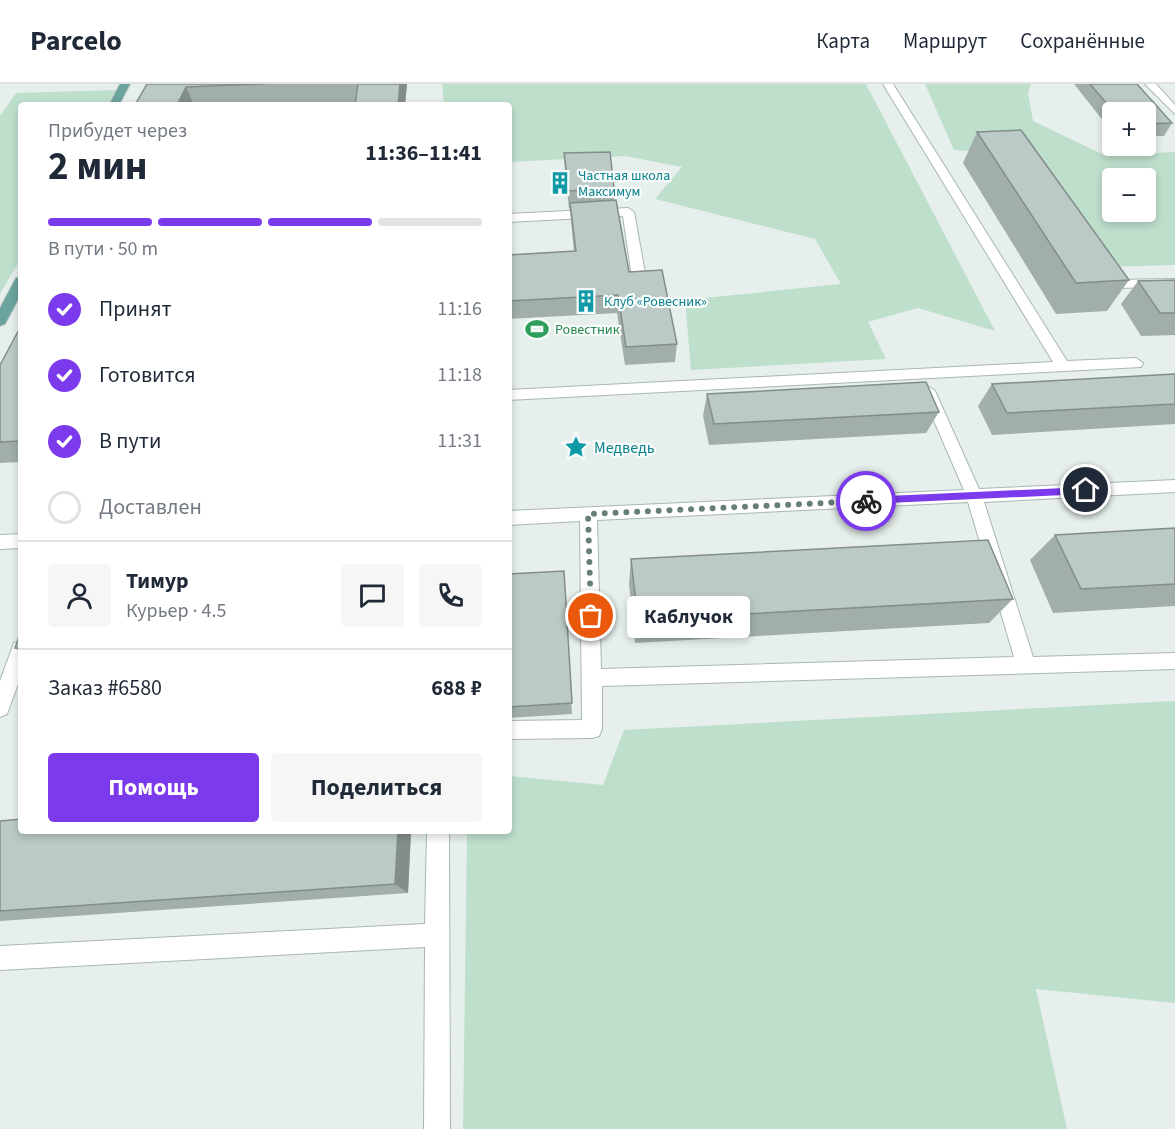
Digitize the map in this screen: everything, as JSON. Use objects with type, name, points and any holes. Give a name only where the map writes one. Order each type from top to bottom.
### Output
[{"type":"main road","points":[[116,102],[125,84]]},
{"type":"main road","points":[[0,321],[18,287]]},
{"type":"street","points":[[888,84],[1063,367]]},
{"type":"street","points":[[1150,84],[1173,107]]},
{"type":"street","points":[[512,218],[628,212],[640,284]]},
{"type":"street","points":[[1112,284],[1175,283]]},
{"type":"street","points":[[512,395],[1136,363]]},
{"type":"street","points":[[920,374],[974,495],[1026,665]]},
{"type":"street","points":[[512,518],[1175,486]]},
{"type":"street","points":[[512,730],[592,729],[588,514]]},
{"type":"street","points":[[0,542],[18,541]]},
{"type":"street","points":[[8,703],[18,661]]},
{"type":"street","points":[[592,678],[1175,661]]},
{"type":"street","points":[[437,1129],[438,834]]},
{"type":"street","points":[[0,958],[436,935]]},
{"type":"green space","points":[[442,84],[866,84],[995,331],[918,308],[868,322],[886,359],[691,370],[685,300],[841,284],[815,239],[655,199],[682,167],[625,156],[512,162],[512,102],[444,102]]},
{"type":"green space","points":[[925,84],[1031,84],[1028,93],[1033,121],[1102,156],[1156,156],[1156,153],[1175,152],[1175,265],[1105,267],[1022,154],[954,150]]},
{"type":"green space","points":[[117,90],[110,102],[18,102],[18,263],[0,294],[0,116],[16,93]]},
{"type":"green space","points":[[1175,701],[1175,1003],[1036,989],[1067,1129],[463,1129],[467,834],[512,834],[512,776],[603,785],[624,730]]},
{"type":"building","points":[[147,84],[265,84],[186,87],[178,102],[137,102]]},
{"type":"building","points":[[358,84],[400,84],[398,102],[355,102]]},
{"type":"building","points":[[1090,84],[1137,84],[1153,102],[1105,102]]},
{"type":"building","points":[[1156,105],[1172,123],[1156,124]]},
{"type":"building","points":[[1021,130],[1129,280],[1076,283],[977,132]]},
{"type":"building","points":[[610,152],[614,188],[569,191],[564,153]]},
{"type":"building","name":"Клуб «Ровесник»","points":[[616,200],[629,272],[662,270],[677,344],[626,347],[618,295],[512,301],[512,255],[576,251],[570,203]]},
{"type":"building","points":[[1175,280],[1175,313],[1160,313],[1138,281]]},
{"type":"building","points":[[18,332],[18,441],[0,442],[0,365]]},
{"type":"building","points":[[1175,374],[1175,404],[1007,413],[992,384]]},
{"type":"building","points":[[926,382],[939,412],[714,424],[707,394]]},
{"type":"building","points":[[1175,528],[1175,584],[1081,589],[1055,535]]},
{"type":"building","points":[[988,540],[1013,599],[638,620],[631,559]]},
{"type":"building","points":[[564,571],[572,703],[512,707],[512,574]]},
{"type":"building","points":[[18,819],[18,834],[398,834],[395,884],[0,911],[0,821]]},
{"type":"way so far","points":[[591,616],[588,514],[866,501]]},
{"type":"place","name":"Частная школа Максимум","points":[[560,183]]},
{"type":"place","name":"Клуб «Ровесник»","points":[[586,301]]},
{"type":"place","name":"Ровестник","points":[[537,329]]},
{"type":"place","name":"Медведь","points":[[576,447]]},
{"type":"place","name":"Каблучок","points":[[591,616]]},
{"type":"route","points":[[866,501],[1086,490]]}]
